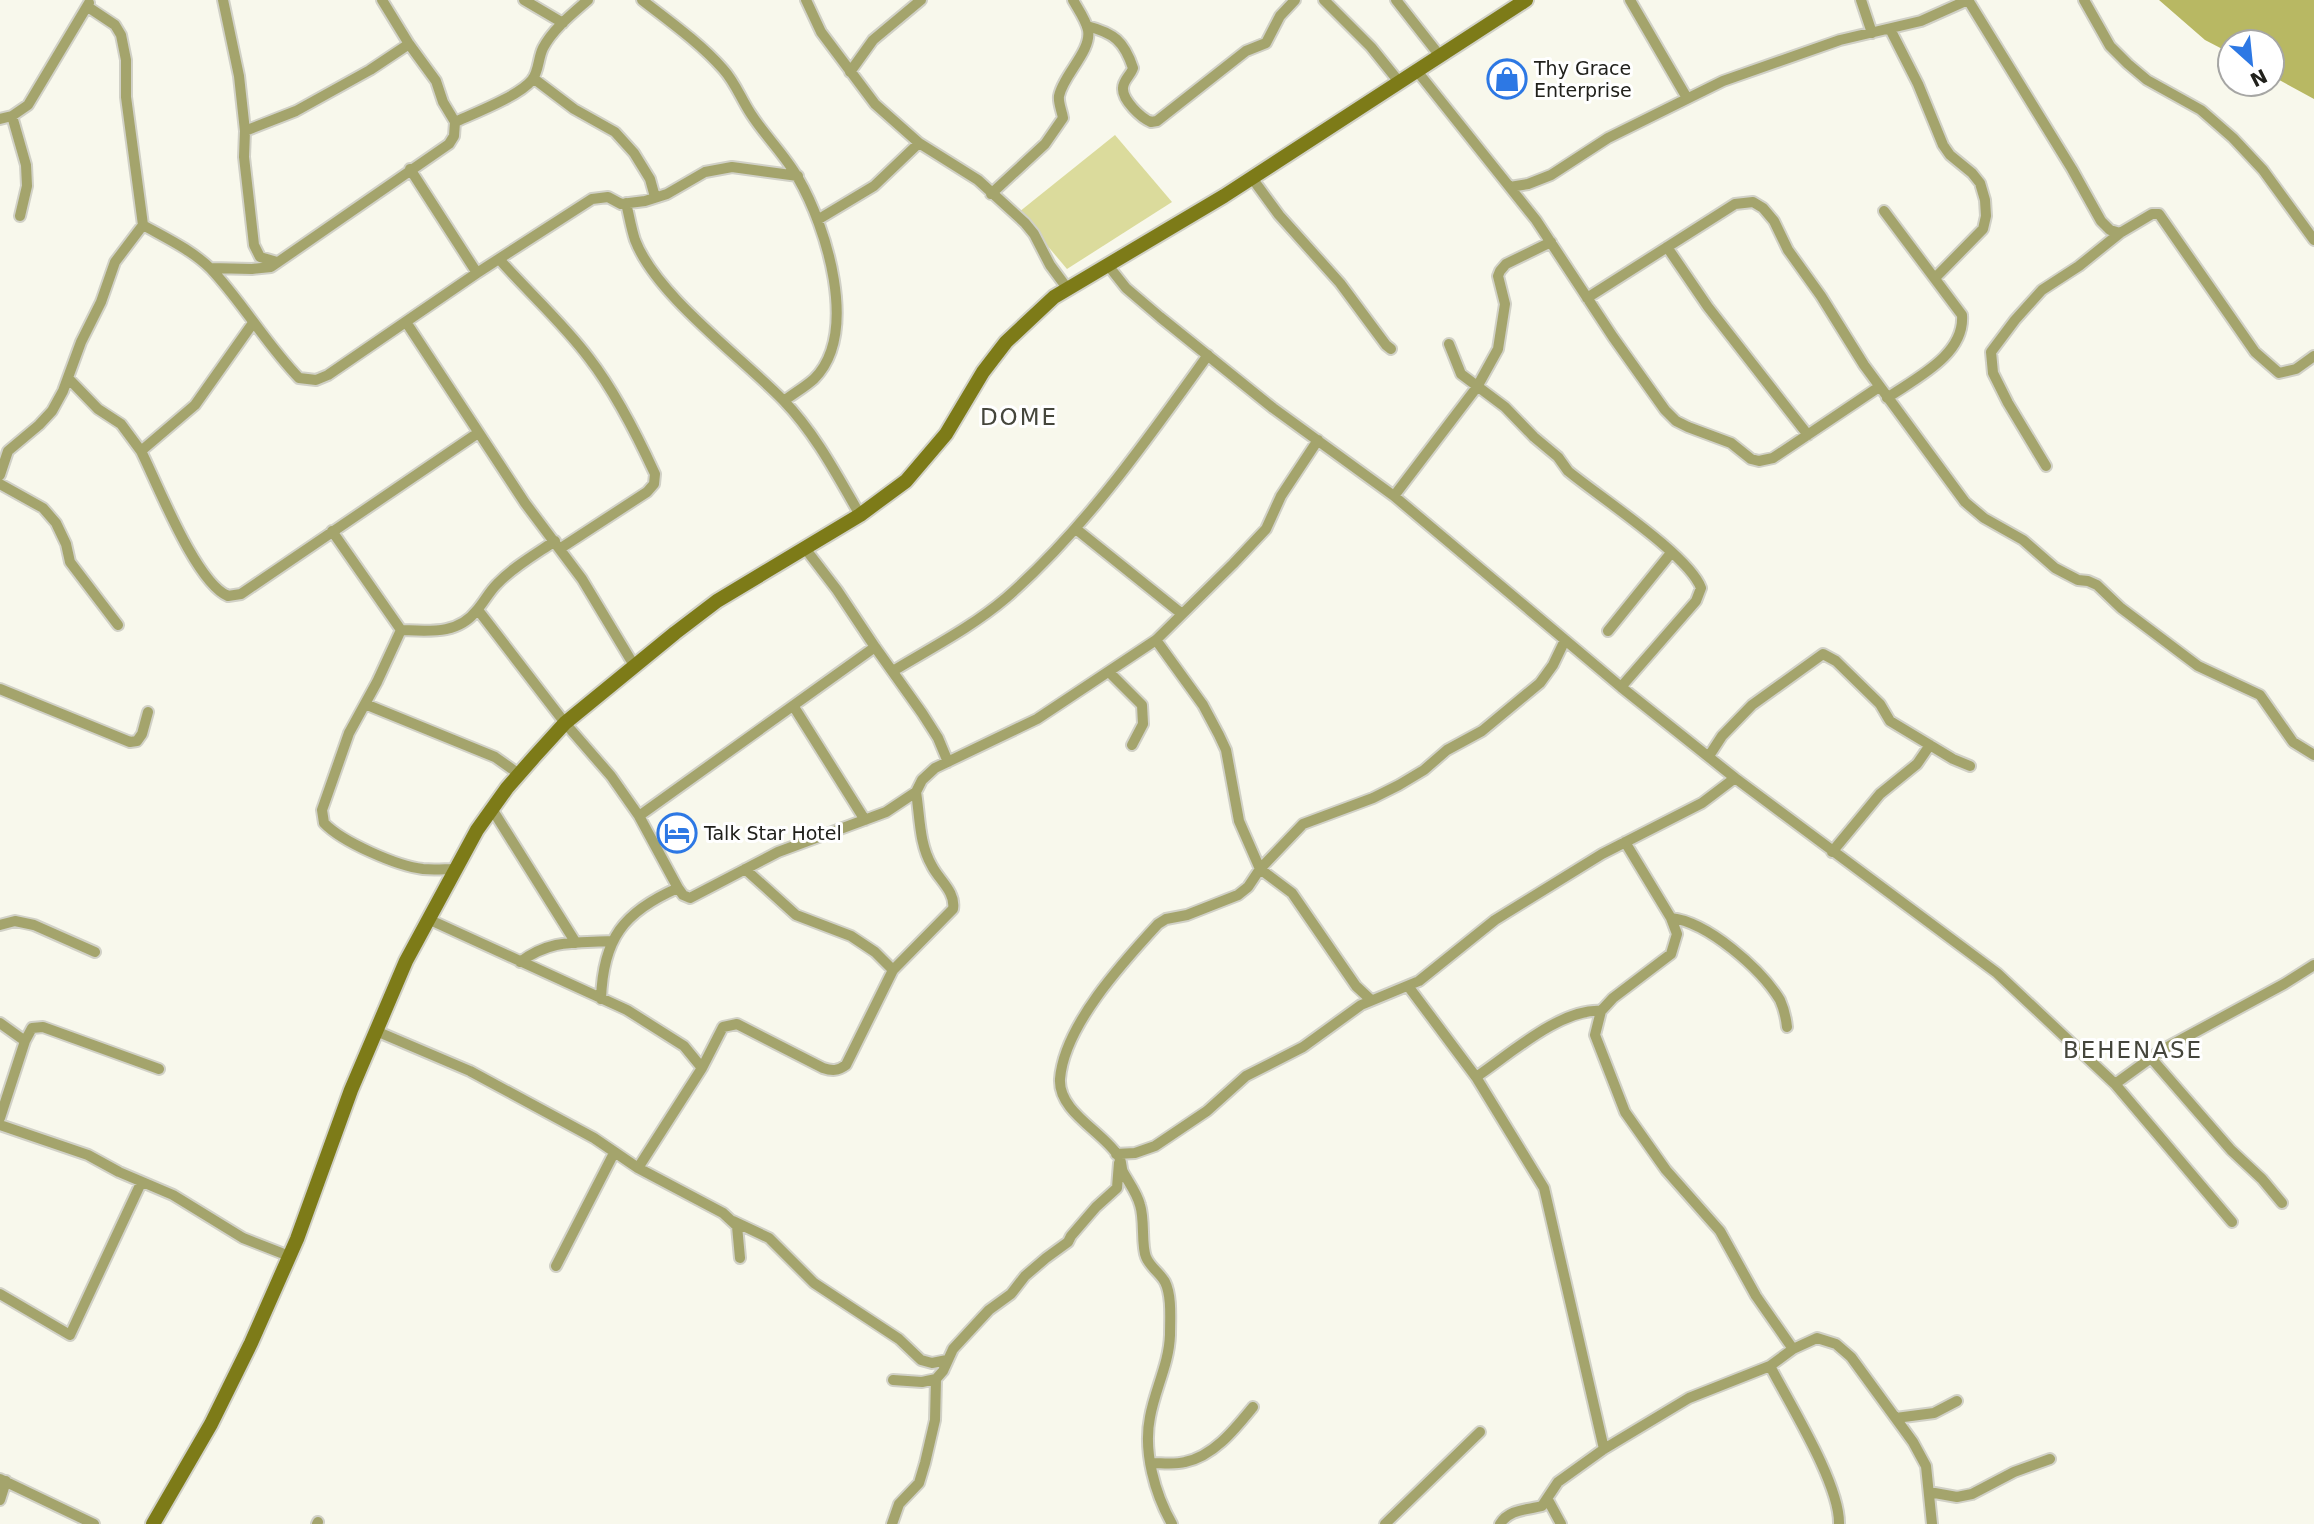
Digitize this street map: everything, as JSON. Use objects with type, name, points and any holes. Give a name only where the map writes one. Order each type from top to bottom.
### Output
[{"type":"street","points":[[223,0],[239,76],[245,131],[244,157],[254,245],[260,257],[277,262]]},
{"type":"street","points":[[210,268],[271,267],[449,144],[454,136],[455,122],[443,102],[436,81],[382,0]]},
{"type":"street","points":[[524,0],[563,23]]},
{"type":"street","points":[[455,122],[500,102],[533,78],[542,49],[563,23],[588,0]]},
{"type":"street","points":[[642,0],[722,68],[750,113],[797,176],[819,219],[835,288],[838,309],[836,325],[826,360],[814,378],[784,401]]},
{"type":"street","points":[[806,0],[821,32],[875,104],[919,143],[978,180],[1034,234],[1067,288]]},
{"type":"street","points":[[850,72],[873,40],[921,0]]},
{"type":"street","points":[[991,194],[1045,144],[1063,118],[1059,100],[1061,88],[1088,39],[1087,26],[1073,0]]},
{"type":"street","points":[[1087,26],[1108,32],[1117,40],[1133,68],[1124,85],[1125,97],[1143,118],[1151,122],[1157,121],[1246,51],[1266,43],[1280,16],[1295,0]]},
{"type":"street","points":[[1324,0],[1371,47],[1400,83]]},
{"type":"street","points":[[1396,0],[1440,56]]},
{"type":"street","points":[[153,1524],[211,1424],[251,1343],[289,1256],[351,1090],[406,961],[477,830],[519,774],[565,723],[717,601],[860,515],[906,481],[946,433],[983,372],[1006,342],[1042,306],[1067,288],[1252,178],[1400,83],[1511,5],[1526,0]]},
{"type":"street","points":[[1630,0],[1687,97]]},
{"type":"street","points":[[1861,0],[1872,33]]},
{"type":"street","points":[[1510,187],[1551,175],[1588,150],[1687,97],[1755,69],[1840,40],[1931,18],[1968,0],[2073,169],[2101,221],[2110,230],[2120,233]]},
{"type":"street","points":[[2084,0],[2110,46],[2147,80],[2201,110],[2233,138],[2263,170],[2314,240]]},
{"type":"street","points":[[0,119],[12,116],[28,105],[89,4],[115,25],[124,46],[126,97],[143,225],[115,262],[102,302],[51,411],[8,451],[0,475]]},
{"type":"street","points":[[1890,29],[1918,84],[1943,145],[1980,183],[1985,200],[1983,229],[1935,278]]},
{"type":"street","points":[[245,131],[296,111],[370,70],[409,44]]},
{"type":"street","points":[[1417,71],[1551,242],[1665,410],[1676,421],[1701,434],[1721,438],[1759,461],[1773,458],[1879,387]]},
{"type":"street","points":[[533,78],[574,109],[615,132],[634,153],[650,179],[656,197]]},
{"type":"street","points":[[12,116],[26,165],[27,186],[20,216]]},
{"type":"street","points":[[819,219],[874,186],[919,143]]},
{"type":"street","points":[[143,225],[190,252],[210,268],[299,378],[308,380],[328,375],[477,273],[592,199],[607,197],[621,204],[656,197],[718,168],[752,168],[797,176]]},
{"type":"street","points":[[410,169],[477,273]]},
{"type":"street","points":[[1252,178],[1279,215],[1340,283],[1391,349]]},
{"type":"street","points":[[1587,298],[1735,204],[1753,202],[1763,208],[1774,221],[1788,250],[1879,387],[1952,487],[1974,510],[2024,540],[2055,568],[2078,580],[2097,585],[2121,608],[2198,666],[2260,695],[2293,742],[2314,755]]},
{"type":"street","points":[[626,203],[636,242],[656,276],[784,401],[827,456],[860,515]]},
{"type":"street","points":[[1884,211],[1962,315],[1963,325],[1959,338],[1947,355],[1888,398]]},
{"type":"street","points":[[2046,466],[1993,373],[1992,352],[2015,320],[2042,290],[2079,266],[2120,233],[2152,214],[2159,214],[2255,352],[2270,367],[2279,373],[2287,373],[2314,356]]},
{"type":"street","points":[[1394,496],[1477,387],[1499,344],[1505,304],[1498,276],[1500,271],[1506,264],[1551,242]]},
{"type":"street","points":[[1667,247],[1708,307],[1808,435]]},
{"type":"street","points":[[401,630],[446,631],[460,624],[478,610],[497,583],[647,492],[654,484],[655,474],[621,408],[590,359],[499,259]]},
{"type":"street","points":[[1107,264],[1126,288],[1273,408],[1394,496],[1621,687],[1735,778],[1997,974],[2115,1084],[2232,1222]]},
{"type":"street","points":[[406,322],[525,503],[582,579],[635,667]]},
{"type":"street","points":[[141,451],[195,404],[253,323]]},
{"type":"street","points":[[1449,344],[1457,368],[1477,387],[1505,407],[1574,475],[1671,553],[1698,581],[1699,594],[1621,687]]},
{"type":"street","points":[[893,671],[987,613],[1076,529],[1208,355]]},
{"type":"street","points":[[68,377],[98,410],[121,424],[141,451],[194,560],[222,594],[233,596],[242,594],[478,432]]},
{"type":"street","points":[[478,610],[565,723],[611,776],[639,816],[678,888],[683,895],[690,898],[778,852],[886,812],[916,792],[922,780],[936,768],[1037,719],[1156,640],[1266,529],[1282,496],[1318,440]]},
{"type":"street","points":[[0,484],[43,508],[56,523],[66,544],[70,562],[118,625]]},
{"type":"street","points":[[1076,529],[1182,614]]},
{"type":"street","points":[[332,531],[401,630]]},
{"type":"street","points":[[804,547],[837,590],[874,648],[893,671],[938,738],[948,762]]},
{"type":"street","points":[[1608,631],[1671,553]]},
{"type":"street","points":[[401,630],[349,733],[322,810],[324,823],[343,838],[381,856],[420,869],[456,869]]},
{"type":"street","points":[[1156,640],[1203,705],[1219,735],[1228,759],[1239,821],[1260,869],[1292,893],[1356,986],[1371,1000]]},
{"type":"street","points":[[1172,1524],[1163,1508],[1151,1463],[1148,1430],[1168,1359],[1169,1293],[1166,1282],[1145,1254],[1140,1205],[1118,1156],[1062,1095],[1060,1079],[1074,1033],[1111,977],[1158,924],[1238,895],[1303,824],[1373,798],[1399,785],[1424,770],[1447,750],[1482,731],[1540,683],[1553,665],[1565,640]]},
{"type":"street","points":[[639,816],[874,648]]},
{"type":"street","points":[[1709,756],[1722,736],[1752,705],[1824,654],[1828,654],[1880,704],[1890,721],[1958,762],[1970,766]]},
{"type":"street","points":[[1109,672],[1142,705],[1143,724],[1132,745]]},
{"type":"street","points":[[0,689],[130,742],[137,741],[142,734],[148,712]]},
{"type":"street","points":[[365,704],[495,757],[519,774]]},
{"type":"street","points":[[794,707],[865,820]]},
{"type":"street","points":[[1832,852],[1881,794],[1917,764],[1930,745]]},
{"type":"street","points":[[1118,1156],[1156,1146],[1206,1111],[1246,1076],[1303,1047],[1371,1000],[1408,986],[1437,967],[1495,920],[1602,854],[1702,803],[1735,778]]},
{"type":"street","points":[[638,1168],[702,1068],[723,1027],[737,1024],[832,1071],[846,1065],[893,970],[953,909],[953,896],[923,849],[916,792]]},
{"type":"street","points":[[492,810],[576,943]]},
{"type":"street","points":[[1625,842],[1671,918],[1677,934],[1671,954],[1613,998],[1601,1011],[1595,1035],[1625,1112],[1666,1170],[1720,1231],[1756,1296],[1793,1349]]},
{"type":"street","points":[[745,869],[796,915],[851,936],[893,970]]},
{"type":"street","points":[[601,999],[602,973],[611,940],[626,922],[650,901],[678,888]]},
{"type":"street","points":[[1671,918],[1691,923],[1744,960],[1763,978],[1779,1000],[1787,1027]]},
{"type":"street","points":[[428,919],[627,1010],[684,1046],[702,1068]]},
{"type":"street","points":[[0,925],[15,921],[34,925],[95,952]]},
{"type":"street","points":[[520,962],[534,951],[555,944],[611,940]]},
{"type":"street","points":[[2115,1084],[2178,1040],[2284,984],[2314,965]]},
{"type":"street","points":[[1408,986],[1476,1077],[1544,1188],[1604,1449]]},
{"type":"street","points":[[1476,1077],[1523,1043],[1556,1024],[1576,1014],[1590,1010],[1601,1011]]},
{"type":"street","points":[[0,1023],[25,1041]]},
{"type":"street","points":[[0,1118],[25,1041],[32,1028],[43,1027],[159,1069]]},
{"type":"street","points":[[376,1031],[470,1071],[594,1138],[638,1168],[769,1238],[814,1283],[899,1339],[920,1360],[932,1363],[947,1360]]},
{"type":"street","points":[[2151,1058],[2281,1203]]},
{"type":"street","points":[[0,1125],[88,1155],[141,1183],[173,1195],[243,1238],[289,1256]]},
{"type":"street","points":[[556,1266],[614,1153]]},
{"type":"street","points":[[893,1380],[922,1382],[936,1378],[943,1371],[953,1349],[989,1310],[1011,1294],[1034,1268],[1068,1242],[1096,1207],[1117,1188],[1118,1156]]},
{"type":"street","points":[[1,1298],[69,1335],[141,1183]]},
{"type":"street","points":[[733,1221],[739,1233],[740,1258]]},
{"type":"street","points":[[1500,1524],[1510,1514],[1542,1506],[1558,1482],[1604,1449],[1689,1398],[1770,1366],[1793,1349],[1817,1338],[1836,1343],[1851,1357],[1896,1418],[1926,1466],[1932,1524]]},
{"type":"street","points":[[1770,1366],[1824,1469],[1836,1503],[1839,1524]]},
{"type":"street","points":[[892,1524],[899,1504],[919,1483],[935,1420],[936,1378]]},
{"type":"street","points":[[1896,1418],[1934,1413],[1957,1401]]},
{"type":"street","points":[[1151,1463],[1180,1463],[1209,1452],[1253,1407]]},
{"type":"street","points":[[1385,1524],[1480,1432]]},
{"type":"street","points":[[1929,1492],[1957,1497],[1972,1494],[2014,1472],[2050,1459]]},
{"type":"street","points":[[0,1500],[3,1480],[94,1524]]},
{"type":"street","points":[[1548,1500],[1561,1524]]},
{"type":"green space","points":[[1115,135],[1172,202],[1067,269],[1019,212]]},
{"type":"shaded area","points":[[2159,0],[2314,0],[2314,99],[2286,84],[2286,28],[2216,28],[2216,46],[2205,40]]},
{"type":"place","name":"Thy Grace Enterprise","points":[[1507,79]]},
{"type":"place","name":"Talk Star Hotel","points":[[677,833]]},
{"type":"district","name":"DOME","points":[[1019,417]]},
{"type":"district","name":"BEHENASE","points":[[2133,1050]]}]
